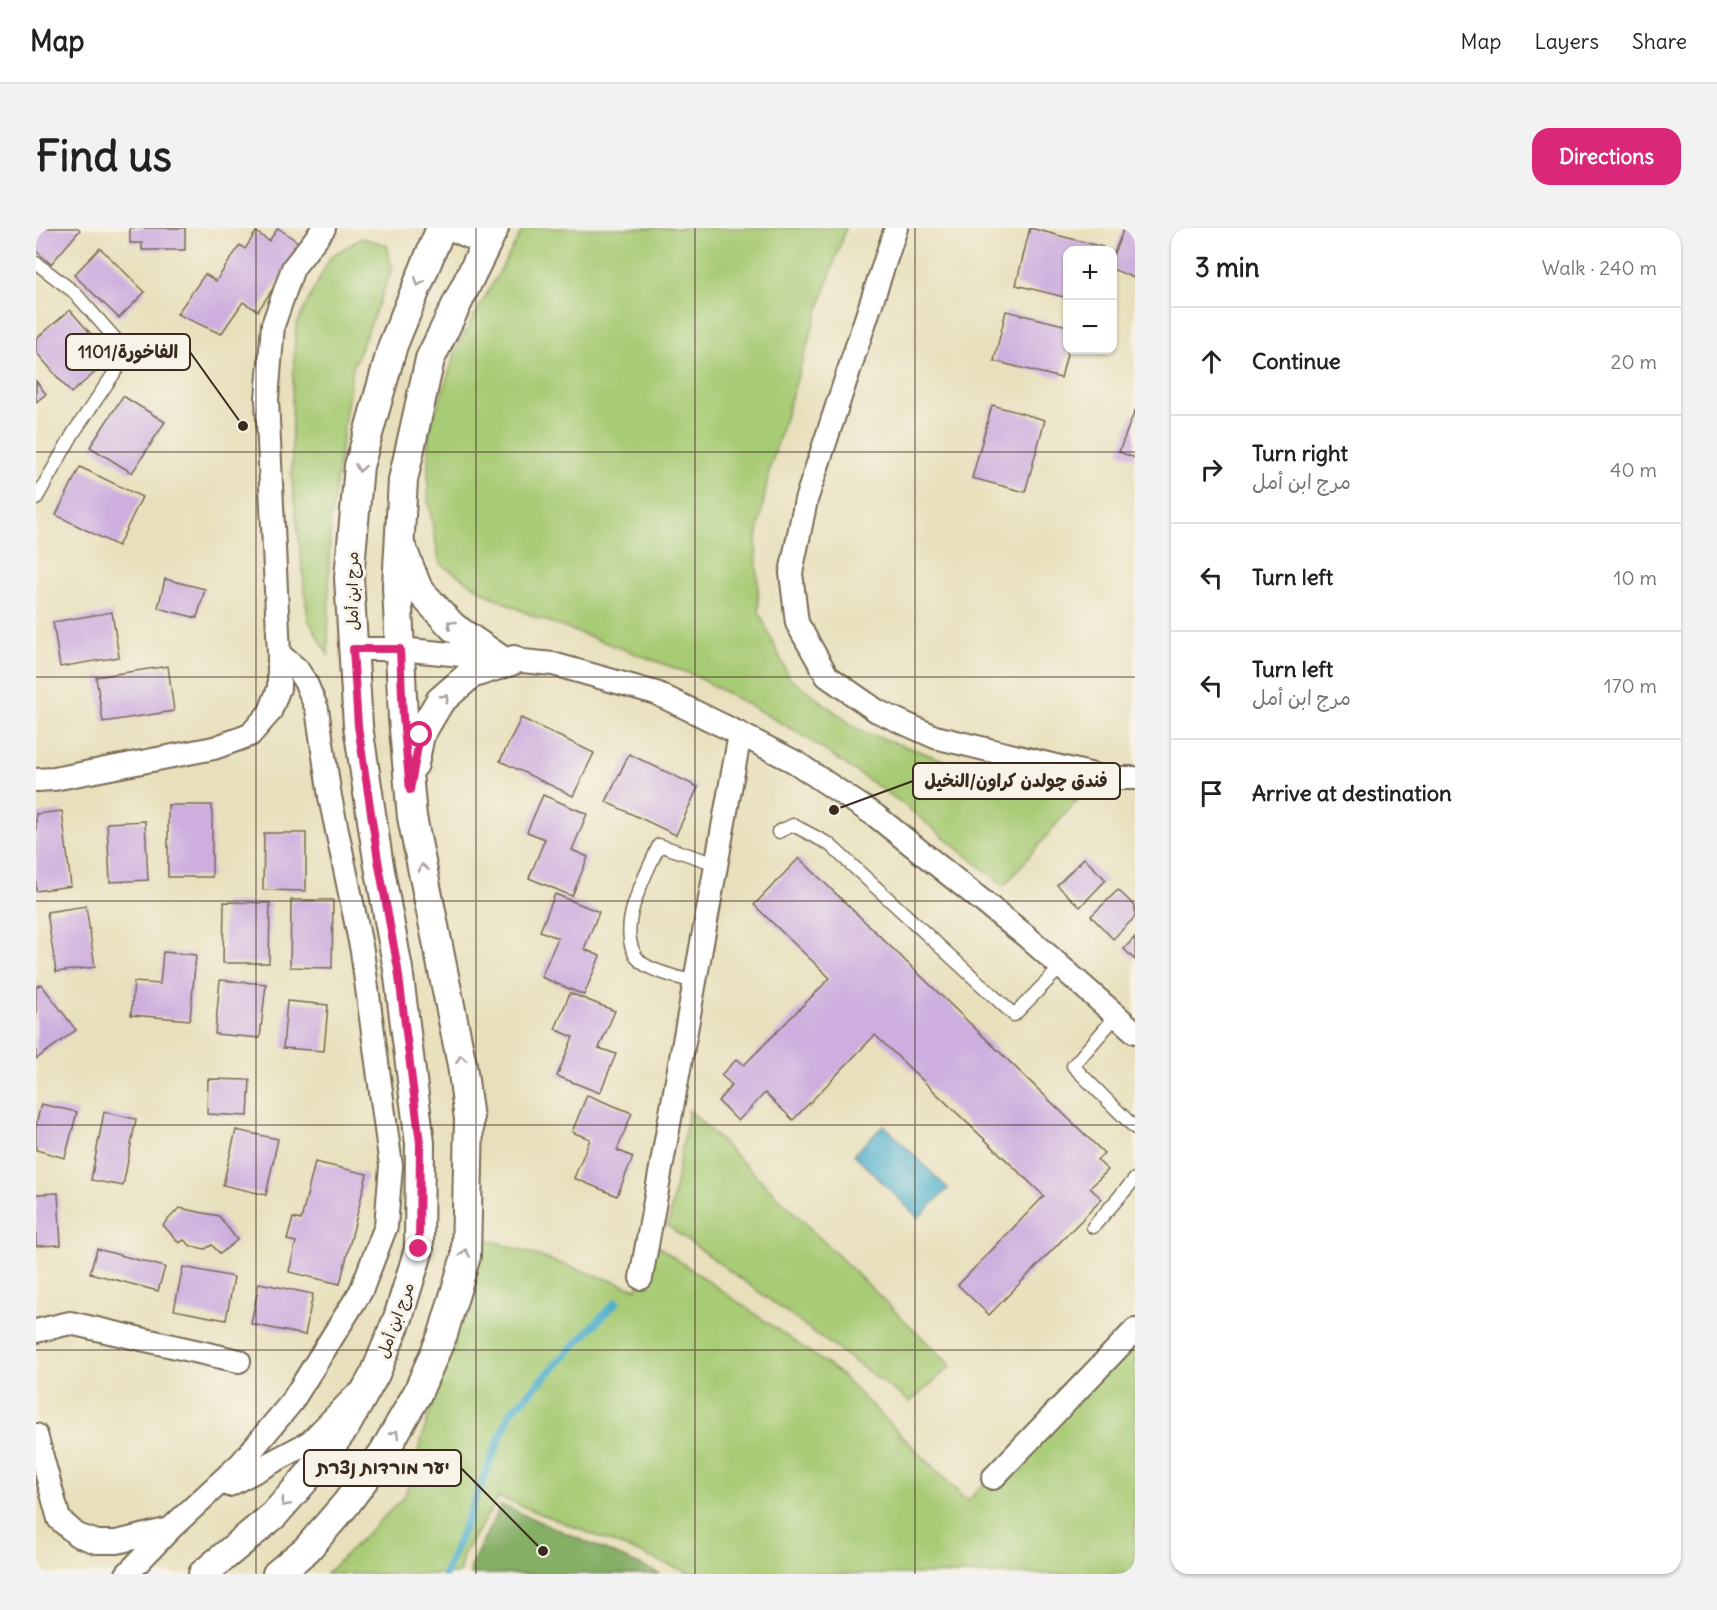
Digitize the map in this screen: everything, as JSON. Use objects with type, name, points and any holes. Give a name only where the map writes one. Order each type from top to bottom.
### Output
[{"type":"street","points":[[36,780],[54,779],[214,747],[250,735],[270,712],[279,688],[267,399],[273,325],[293,268],[324,228]]},
{"type":"street","name":"مرج ابن أمل","points":[[203,1574],[274,1515],[309,1475],[345,1427],[372,1378],[398,1318],[419,1249],[420,1143],[398,969],[378,860],[358,726],[349,578],[359,466],[393,345],[441,228]]},
{"type":"street","points":[[277,1574],[307,1549],[346,1504],[384,1452],[417,1394],[443,1334],[466,1256],[469,1119],[462,1065],[412,817],[403,718],[397,586],[403,480],[430,359],[490,236],[449,228]]},
{"type":"street","points":[[896,228],[806,500],[791,573],[797,623],[826,676],[876,711],[935,737],[1106,778],[1135,778]]},
{"type":"street","points":[[399,543],[418,589],[453,627],[506,659]]},
{"type":"street","points":[[353,649],[400,649],[553,664],[656,693],[740,734],[795,762],[876,816],[1026,936],[1135,1032]]},
{"type":"street","points":[[127,1574],[170,1529],[241,1463],[291,1403],[362,1291],[386,1226],[391,1166],[362,951],[330,797],[317,710],[306,683],[297,669],[279,654]]},
{"type":"street","points":[[410,790],[420,735],[440,700],[471,674],[506,659]]},
{"type":"street","points":[[641,1278],[740,734]]},
{"type":"street","points":[[36,1331],[70,1323],[239,1361]]},
{"type":"street","points":[[993,1478],[1135,1330]]},
{"type":"street","points":[[202,1500],[310,1442],[372,1378]]},
{"type":"street","points":[[36,1435],[59,1518],[77,1535],[97,1542],[117,1542],[170,1529]]},
{"type":"lane","points":[[36,263],[74,292],[128,353],[74,432],[36,499]]},
{"type":"lane","points":[[778,832],[793,825],[829,844],[1014,1015],[1061,967]]},
{"type":"lane","points":[[695,982],[656,970],[639,960],[630,939],[630,916],[659,845],[716,864]]},
{"type":"lane","points":[[1117,1015],[1073,1066],[1135,1128]]},
{"type":"lane","points":[[1093,1227],[1135,1179]]},
{"type":"green space","points":[[524,228],[846,228],[813,326],[769,471],[756,544],[759,612],[789,677],[859,730],[960,766],[1078,799],[1004,886],[902,803],[799,733],[696,676],[533,616],[487,594],[440,564],[428,500],[428,434],[458,345]]},
{"type":"green space","points":[[362,238],[387,245],[392,270],[352,370],[330,525],[328,655],[308,619],[292,479],[292,398],[296,325],[331,256]]},
{"type":"green space","points":[[689,1110],[951,1366],[910,1402],[668,1226]]},
{"type":"green space","points":[[481,1237],[637,1289],[652,1242],[838,1372],[967,1501],[1135,1334],[1135,1574],[692,1574],[499,1497],[463,1554],[459,1574],[326,1574],[405,1496]]},
{"type":"green space","points":[[501,1505],[660,1574],[470,1574],[472,1563]]},
{"type":"water","points":[[884,1125],[948,1189],[918,1218],[854,1154]]},
{"type":"building","points":[[36,228],[78,228],[80,230],[51,264],[36,251]]},
{"type":"building","points":[[130,228],[185,228],[185,250],[142,250],[142,243],[130,243]]},
{"type":"building","points":[[278,228],[302,245],[258,311],[243,302],[221,334],[177,314],[205,274],[216,281],[240,245],[245,249],[256,232],[269,241]]},
{"type":"building","points":[[1030,228],[1099,246],[1063,246],[1063,297],[1016,285]]},
{"type":"building","points":[[1124,228],[1135,228],[1135,278],[1117,271],[1117,246]]},
{"type":"building","points":[[100,248],[145,292],[119,318],[74,275]]},
{"type":"building","points":[[70,310],[112,358],[71,393],[36,352],[36,339]]},
{"type":"building","points":[[1006,311],[1063,325],[1063,354],[1067,354],[1061,378],[994,361]]},
{"type":"building","points":[[36,381],[46,394],[36,402]]},
{"type":"building","points":[[123,396],[165,422],[132,473],[90,447]]},
{"type":"building","points":[[992,405],[1045,420],[1025,492],[972,478]]},
{"type":"building","points":[[1135,410],[1135,458],[1119,452]]},
{"type":"building","points":[[80,467],[142,497],[118,546],[56,515]]},
{"type":"building","points":[[165,579],[205,589],[197,618],[158,608]]},
{"type":"building","points":[[112,612],[119,657],[60,667],[53,622]]},
{"type":"building","points":[[168,666],[174,711],[103,722],[96,677]]},
{"type":"building","points":[[521,718],[594,753],[573,796],[500,761]]},
{"type":"building","points":[[629,754],[698,787],[676,835],[606,802]]},
{"type":"building","points":[[543,795],[587,814],[572,850],[588,857],[572,896],[529,878],[545,839],[527,832]]},
{"type":"building","points":[[168,805],[212,805],[212,877],[168,877]]},
{"type":"building","points":[[62,811],[71,886],[36,891],[36,814]]},
{"type":"building","points":[[145,821],[148,880],[110,882],[107,823]]},
{"type":"building","points":[[264,833],[306,833],[306,891],[263,890]]},
{"type":"building","points":[[799,858],[1104,1153],[1097,1160],[1108,1170],[1090,1188],[1102,1199],[989,1315],[958,1285],[1044,1196],[875,1035],[793,1120],[765,1093],[738,1121],[718,1101],[732,1085],[721,1075],[737,1059],[744,1065],[830,978],[754,905]]},
{"type":"building","points":[[1084,858],[1106,880],[1080,907],[1057,885]]},
{"type":"building","points":[[1118,890],[1135,906],[1135,917],[1113,939],[1091,916]]},
{"type":"building","points":[[555,894],[599,912],[584,949],[600,956],[584,995],[541,977],[558,938],[540,931]]},
{"type":"building","points":[[291,900],[333,900],[332,968],[290,967]]},
{"type":"building","points":[[224,902],[270,903],[269,963],[223,963]]},
{"type":"building","points":[[86,906],[95,967],[56,972],[47,912]]},
{"type":"building","points":[[1135,937],[1135,960],[1124,949]]},
{"type":"building","points":[[163,952],[196,955],[190,1020],[131,1015],[134,982],[160,984]]},
{"type":"building","points":[[220,980],[266,984],[260,1038],[215,1034]]},
{"type":"building","points":[[41,984],[76,1030],[36,1059],[36,987]]},
{"type":"building","points":[[570,993],[615,1011],[599,1048],[616,1054],[600,1093],[557,1076],[573,1037],[555,1029]]},
{"type":"building","points":[[287,1001],[328,1005],[324,1051],[283,1048]]},
{"type":"building","points":[[208,1079],[250,1080],[248,1116],[207,1114]]},
{"type":"building","points":[[587,1095],[632,1113],[617,1150],[633,1157],[617,1196],[574,1178],[590,1139],[572,1132]]},
{"type":"building","points":[[41,1104],[77,1112],[65,1158],[36,1150],[36,1125]]},
{"type":"building","points":[[104,1112],[136,1119],[123,1186],[91,1180]]},
{"type":"building","points":[[236,1130],[278,1139],[266,1195],[223,1185]]},
{"type":"building","points":[[315,1162],[367,1174],[340,1284],[289,1272],[296,1242],[287,1240],[293,1218],[301,1220]]},
{"type":"building","points":[[58,1193],[61,1245],[36,1246],[36,1194]]},
{"type":"building","points":[[179,1208],[219,1216],[237,1240],[220,1254],[212,1245],[205,1249],[191,1246],[184,1240],[179,1243],[163,1225]]},
{"type":"building","points":[[97,1249],[165,1267],[158,1291],[90,1273]]},
{"type":"building","points":[[183,1267],[234,1277],[226,1320],[174,1310]]},
{"type":"building","points":[[259,1283],[313,1294],[305,1335],[251,1324]]},
{"type":"waterway","points":[[445,1574],[510,1413],[616,1302]]},
{"type":"place","name":"الفاخورة/1101","points":[[243,426]]},
{"type":"place","name":"فندق چولدن كراون/النخيل","points":[[834,810]]},
{"type":"place","name":"יער מורדות נצרת","points":[[543,1551]]},
{"type":"route","points":[[419,1249],[420,1143],[398,969],[378,860],[358,726],[353,649],[400,649],[403,718],[410,790],[420,735]]}]
